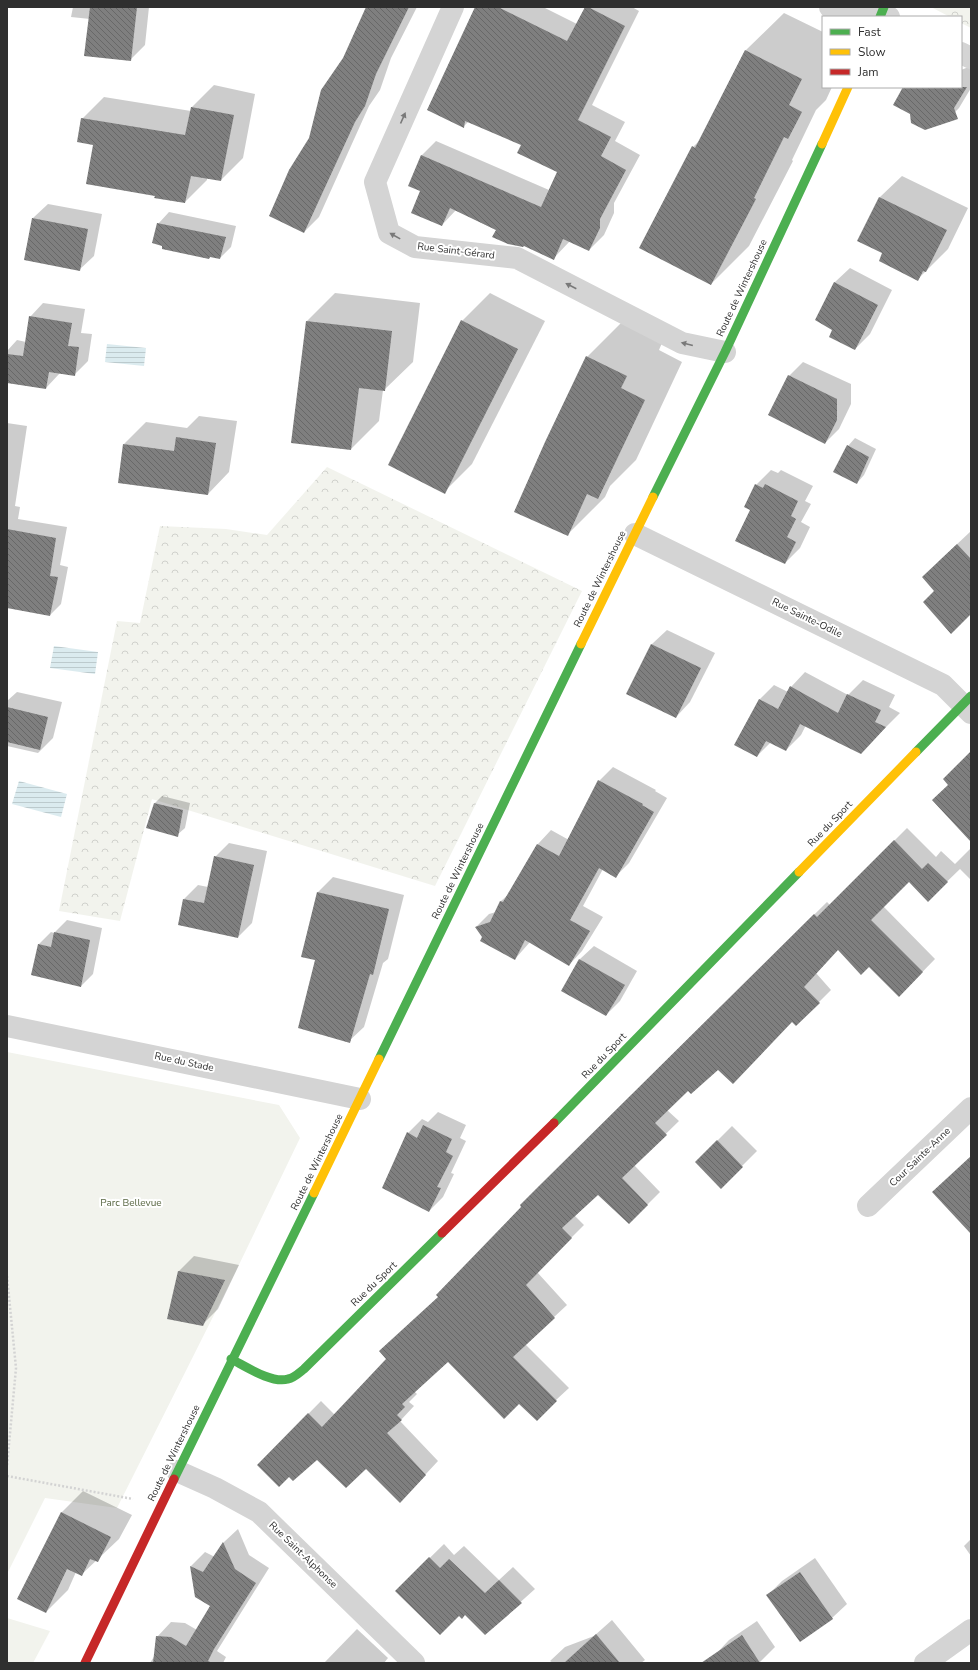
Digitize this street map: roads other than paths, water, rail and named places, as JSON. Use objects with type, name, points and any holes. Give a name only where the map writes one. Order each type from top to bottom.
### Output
[{"type":"street","name":"Rue Saint-Gérard","points":[[452,7],[375,182],[389,233],[415,248],[517,258],[682,343],[725,352]]},
{"type":"street","points":[[830,7],[883,14]]},
{"type":"street","points":[[962,54],[971,58]]},
{"type":"street","name":"Route de Wintershouse","points":[[85,1663],[231,1359],[360,1099],[725,352],[848,88]]},
{"type":"street","name":"Rue Sainte-Odile","points":[[635,534],[943,685],[968,705]]},
{"type":"street","name":"Rue du Sport","points":[[231,1359],[275,1380],[284,1380],[293,1377],[304,1369],[532,1145],[968,705]]},
{"type":"street","name":"Rue du Stade","points":[[7,1026],[360,1099]]},
{"type":"street","name":"Cour Sainte-Anne","points":[[868,1206],[971,1108]]},
{"type":"street","name":"Rue Saint-Alphonse","points":[[177,1471],[215,1488],[259,1512],[414,1663]]},
{"type":"street","points":[[925,1663],[971,1630]]},
{"type":"park label","name":"Parc Bellevue","points":[[131,1203]]}]
